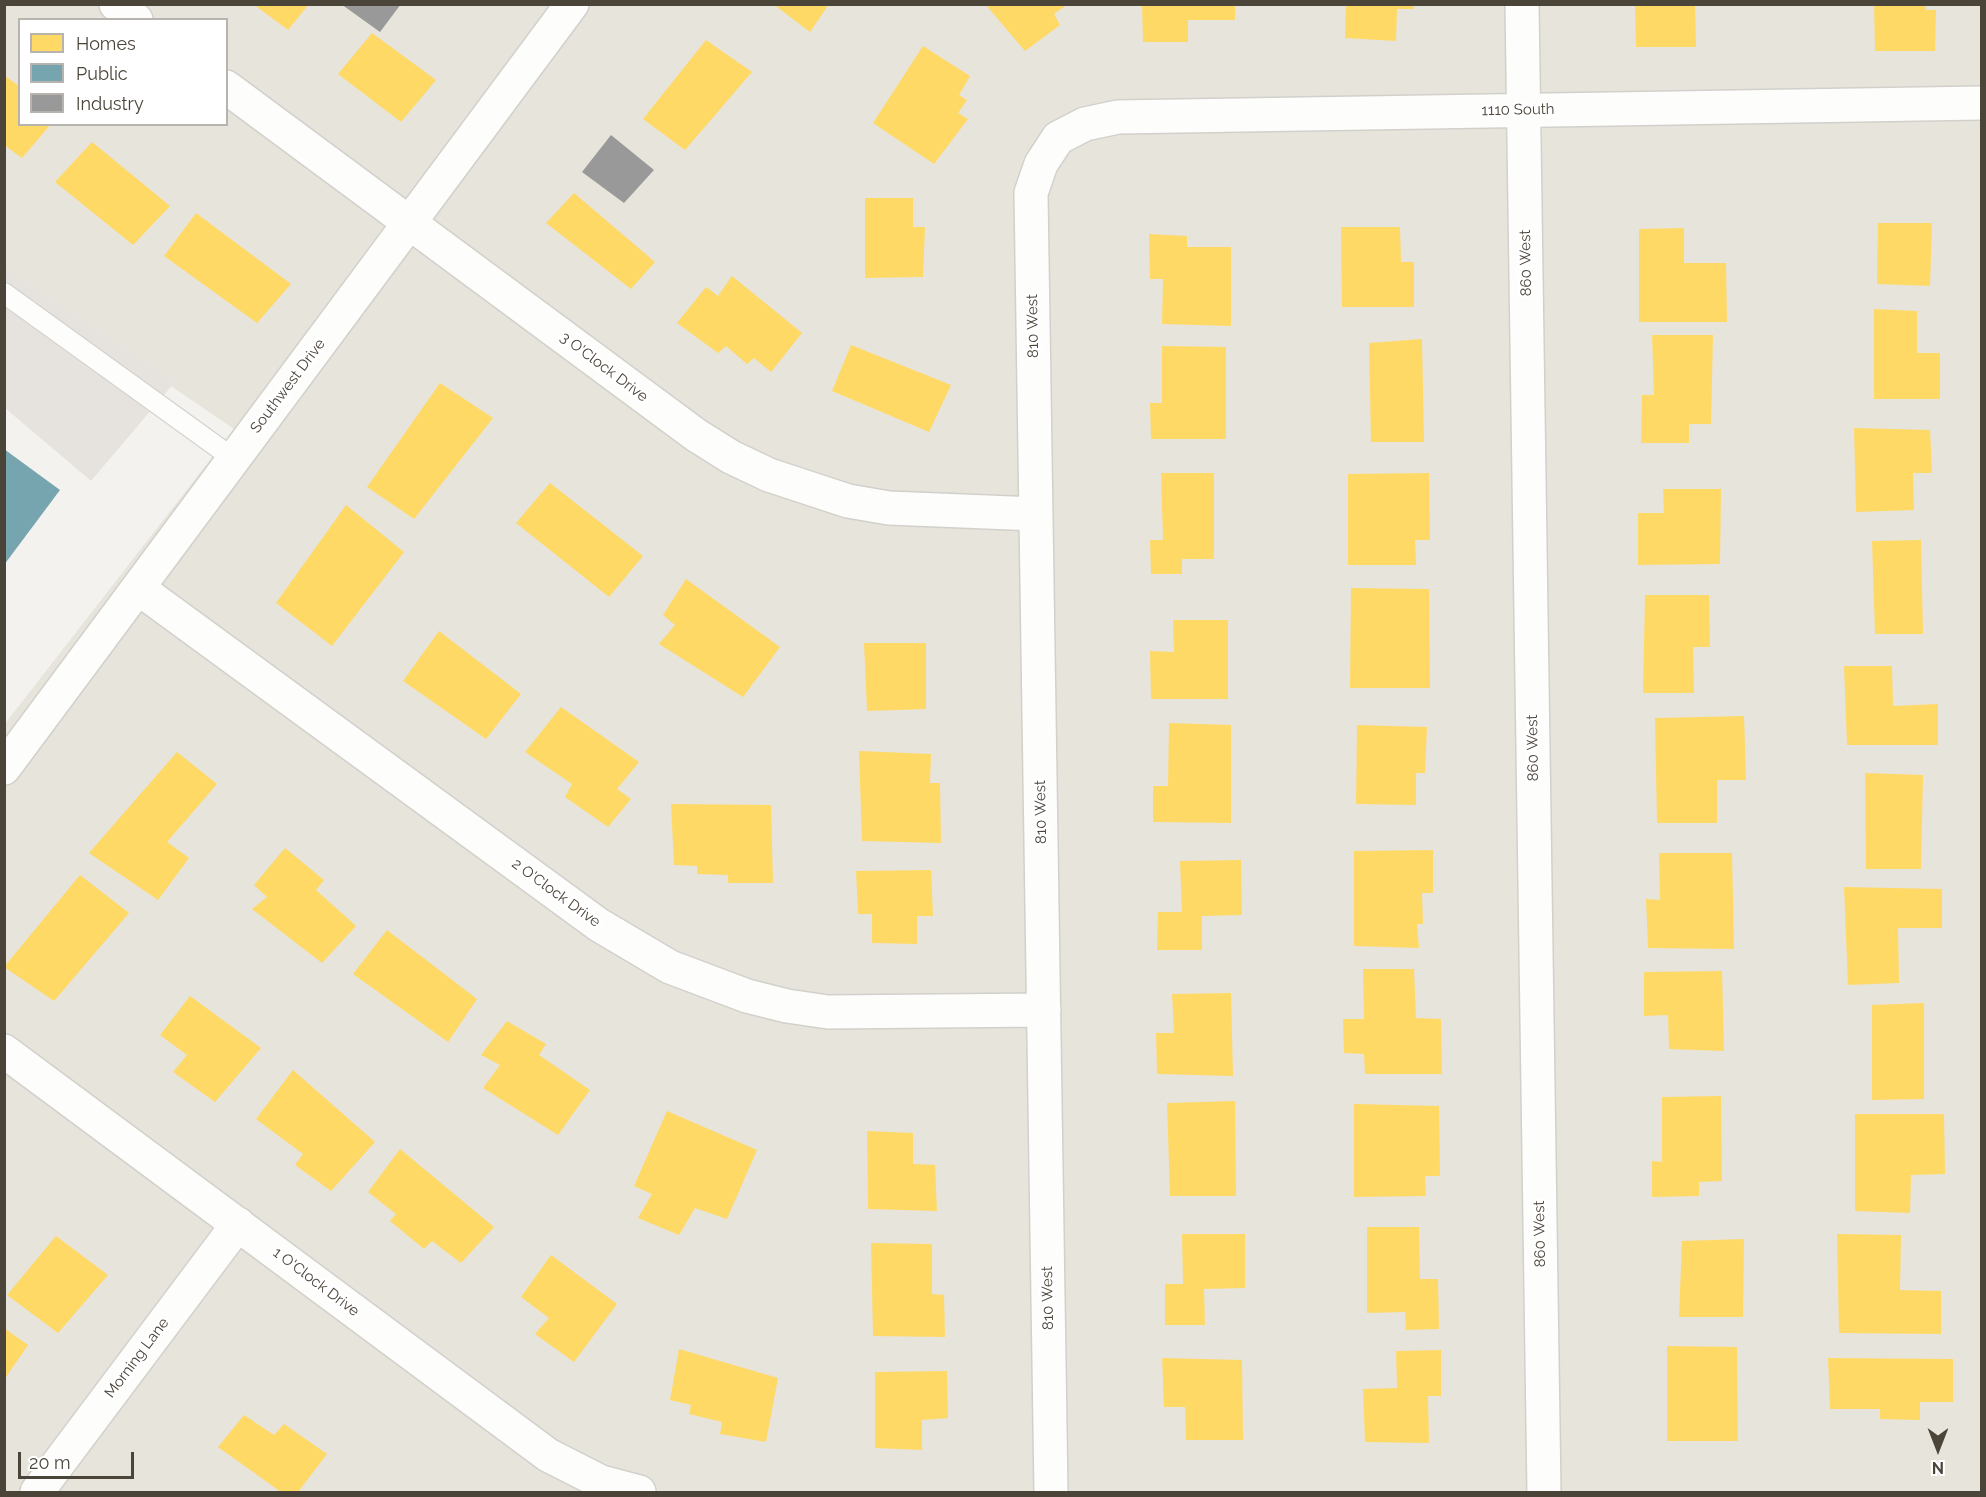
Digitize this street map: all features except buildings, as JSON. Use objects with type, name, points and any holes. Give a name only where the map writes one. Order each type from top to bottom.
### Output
[{"type":"street","points":[[116,4],[134,18]]},
{"type":"street","name":"Southwest Drive","points":[[4,768],[572,4]]},
{"type":"street","name":"860 West","points":[[1522,4],[1544,1492]]},
{"type":"street","name":"3 O'Clock Drive","points":[[228,88],[696,435],[731,457],[769,475],[848,501],[889,508],[1036,514]]},
{"type":"street","name":"1110 South","points":[[1058,138],[1085,124],[1118,117],[1982,103]]},
{"type":"street","name":"810 West","points":[[1051,1492],[1031,193],[1041,164],[1058,138]]},
{"type":"street","name":"2 O'Clock Drive","points":[[138,588],[599,925],[670,967],[747,996],[787,1006],[828,1012],[1044,1010]]},
{"type":"street","name":"1 O'Clock Drive","points":[[4,1051],[548,1455],[598,1487],[639,1492]]},
{"type":"street","name":"Morning Lane","points":[[37,1492],[238,1224]]},
{"type":"lane","points":[[4,293],[234,459]]},
{"type":"shaded area","points":[[5,5],[1981,5],[1981,1492],[5,1492],[4,725],[234,429],[5,273]]},
{"type":"shaded area","points":[[4,268],[175,382],[91,481],[5,408]]}]
